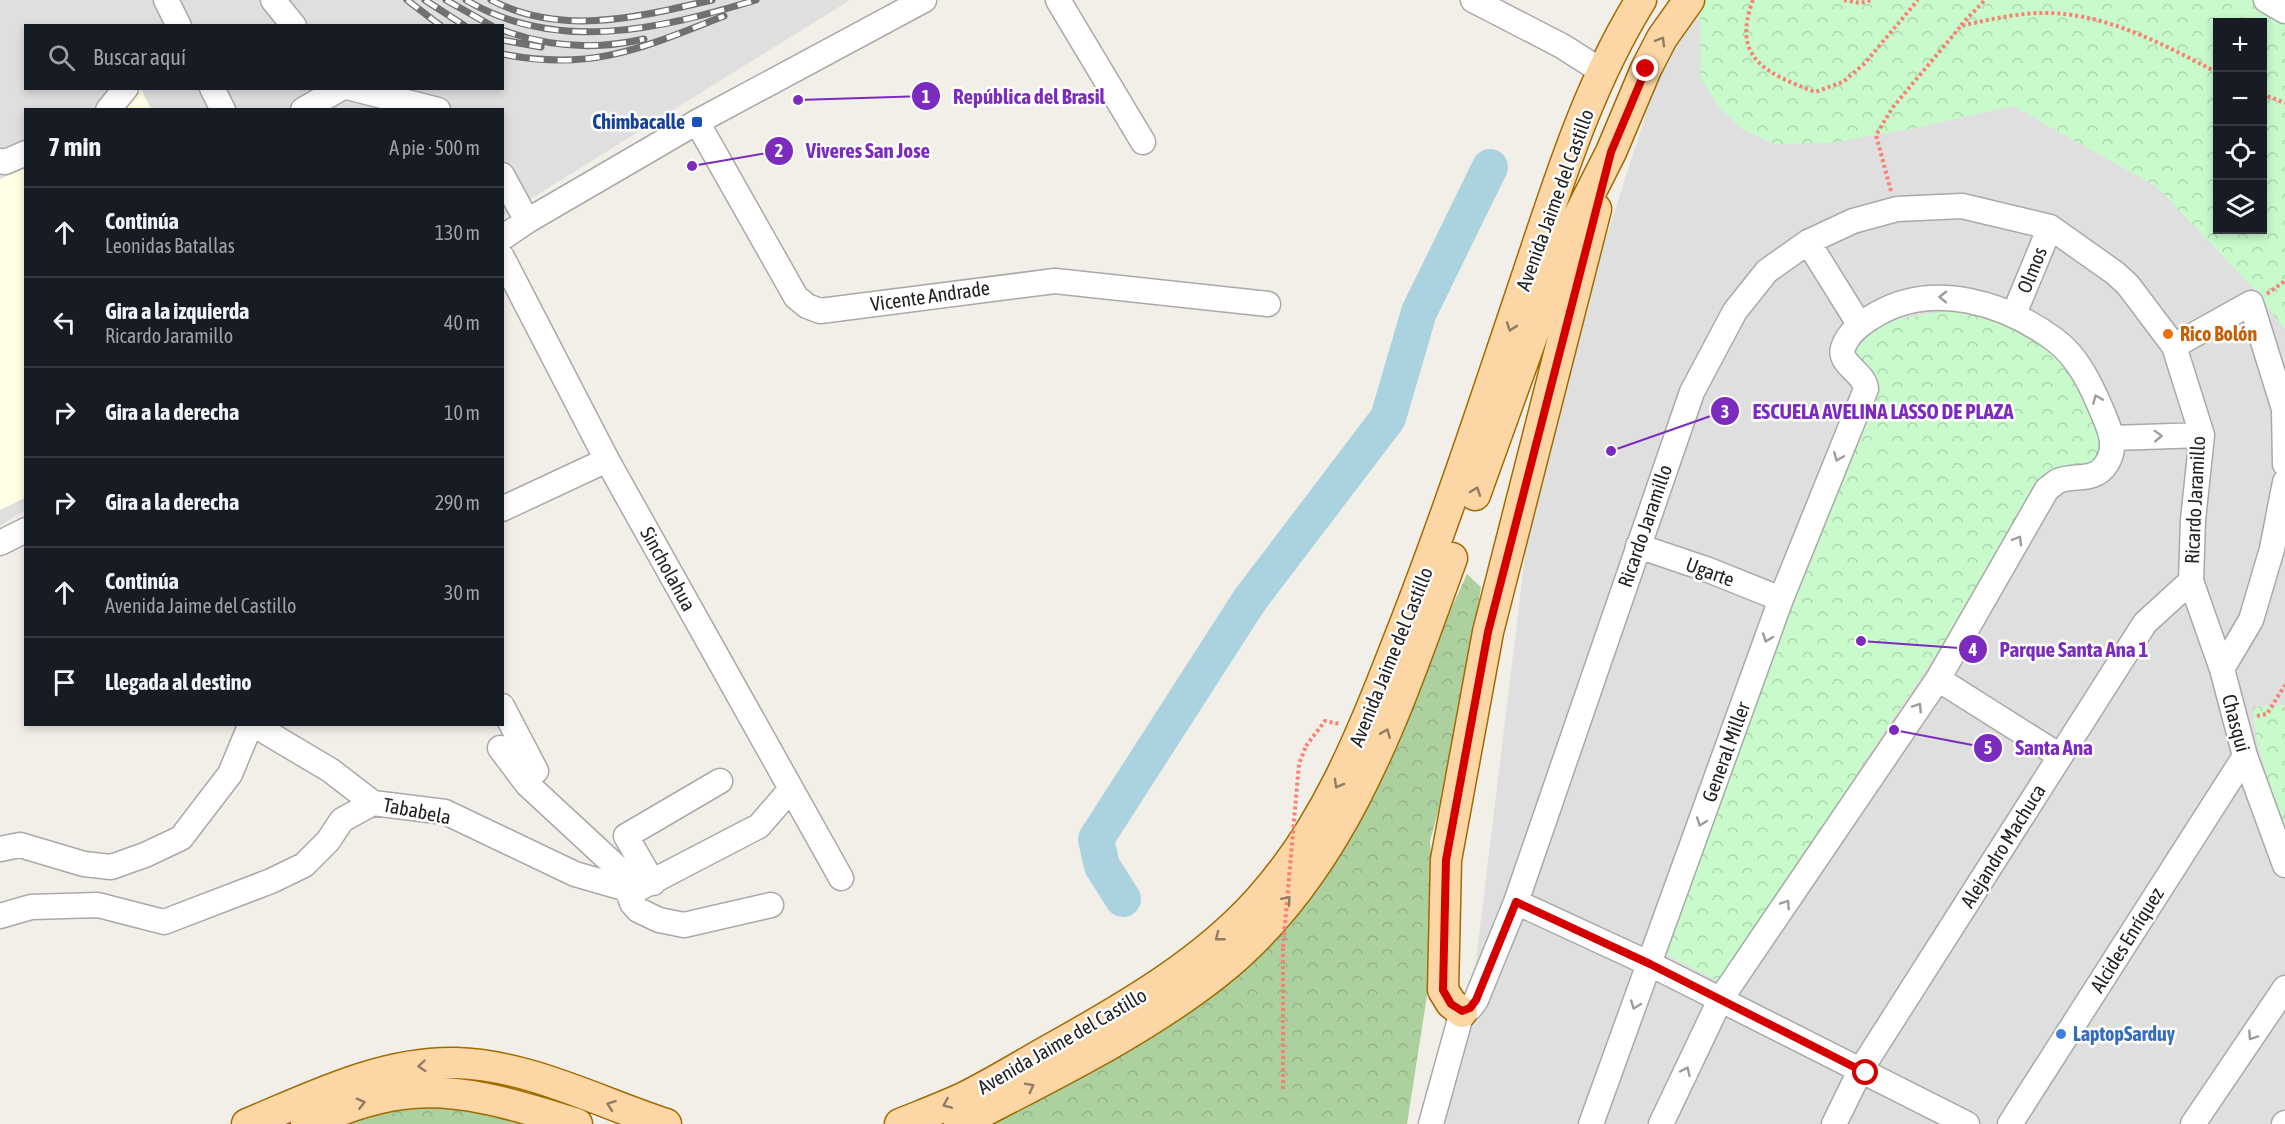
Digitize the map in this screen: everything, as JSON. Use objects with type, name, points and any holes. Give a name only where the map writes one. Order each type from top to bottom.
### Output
[{"type":"main road","name":"Avenida Jaime del Castillo","points":[[900,1124],[965,1097],[1137,1000],[1228,930],[1257,902],[1280,874],[1316,822],[1341,779],[1367,722],[1441,531],[1562,174],[1603,72],[1625,26],[1641,0]]},
{"type":"main road","name":"Avenida Jaime del Castillo","points":[[959,1124],[1040,1082],[1168,1008],[1218,972],[1269,922],[1316,861],[1353,804],[1378,753],[1410,673],[1567,239],[1611,152],[1651,59],[1689,0]]},
{"type":"main road","points":[[1462,1011],[1451,1004],[1443,990],[1446,860],[1488,632],[1611,152]]},
{"type":"main road","points":[[247,1124],[356,1080],[410,1066],[456,1063],[503,1069],[548,1082],[666,1124]]},
{"type":"main road","points":[[306,1124],[347,1107],[402,1094],[441,1093],[486,1099],[577,1124]]},
{"type":"street","points":[[166,0],[178,24]]},
{"type":"street","points":[[273,0],[292,24]]},
{"type":"street","points":[[504,237],[697,122],[924,0]]},
{"type":"street","points":[[1058,0],[1143,142]]},
{"type":"street","points":[[1473,0],[1562,46],[1603,72]]},
{"type":"street","points":[[2266,0],[2285,11]]},
{"type":"street","points":[[110,108],[124,90]]},
{"type":"street","points":[[213,90],[222,108]]},
{"type":"street","points":[[306,108],[338,90]]},
{"type":"street","points":[[359,90],[430,108]]},
{"type":"street","name":"Vicente Andrade","points":[[697,122],[796,297],[807,306],[820,311],[1055,281],[1268,304]]},
{"type":"street","points":[[0,161],[5,162],[24,154]]},
{"type":"street","points":[[504,179],[527,221]]},
{"type":"street","name":"Ricardo Jaramillo","points":[[1431,1124],[1462,1011],[1470,1008],[1476,1000],[1516,902],[1692,392],[1735,311],[1767,271],[1808,242],[1853,221],[1897,209],[1962,206],[2050,227],[2128,285],[2174,346],[2202,435],[2193,520],[2191,581]]},
{"type":"street","name":"Olmos","points":[[2014,314],[2050,227]]},
{"type":"street","points":[[1661,1124],[1720,1000],[1938,678],[2047,489],[2059,480],[2091,477],[2107,463],[2113,438],[2087,376],[2057,341],[2014,314],[1958,298],[1921,297],[1890,306],[1860,324],[1808,242]]},
{"type":"street","name":"Sincholahua","points":[[504,261],[607,460],[841,878]]},
{"type":"street","points":[[2174,346],[2251,303],[2284,409],[2285,464]]},
{"type":"street","name":"General Miller","points":[[1591,1124],[1780,599],[1866,389],[1865,382],[1842,354],[1844,346],[1860,324]]},
{"type":"street","points":[[2113,438],[2202,435]]},
{"type":"street","points":[[504,508],[607,460]]},
{"type":"street","points":[[2222,669],[2251,620],[2272,549],[2285,482]]},
{"type":"street","points":[[0,543],[24,531]]},
{"type":"street","name":"Ugarte","points":[[1638,546],[1706,569],[1780,599]]},
{"type":"street","name":"Chasqui","points":[[2191,581],[2222,669],[2245,756],[2285,865]]},
{"type":"street","name":"Alejandro Machuca","points":[[1834,1124],[1860,1071],[2145,623],[2191,581]]},
{"type":"street","points":[[1938,678],[2060,756]]},
{"type":"street","points":[[504,710],[536,771]]},
{"type":"street","points":[[0,849],[20,845],[84,864],[111,867],[145,855],[181,838],[230,774],[250,726],[256,726],[330,770],[374,803]]},
{"type":"street","points":[[500,748],[528,784],[622,872],[628,891],[638,910],[659,920],[684,925],[771,905]]},
{"type":"street","name":"Alcides Enríquez","points":[[2010,1124],[2245,756]]},
{"type":"street","points":[[653,883],[626,836],[720,781]]},
{"type":"street","points":[[628,891],[653,883],[759,826],[791,789]]},
{"type":"street","name":"Tababela","points":[[0,916],[31,907],[98,905],[164,922],[271,881],[303,865],[327,841],[342,820],[374,803],[445,812],[575,874],[628,891]]},
{"type":"street","points":[[1516,902],[1650,964],[1967,1124]]},
{"type":"street","points":[[2193,1124],[2285,988]]},
{"type":"path","points":[[1753,0],[1746,18],[1744,37],[1754,58],[1776,77],[1815,92],[1843,82],[1864,63],[1918,0]]},
{"type":"path","points":[[1844,0],[1860,3],[1872,0]]},
{"type":"path","points":[[1897,209],[1876,135],[1893,107],[1985,0]]},
{"type":"path","points":[[1961,26],[2039,13],[2092,19],[2134,33],[2215,72]]},
{"type":"path","points":[[2267,96],[2285,103]]},
{"type":"path","points":[[2235,721],[2267,714],[2285,686]]},
{"type":"path","points":[[1283,1089],[1284,947],[1299,764],[1306,746],[1325,721],[1344,725]]},
{"type":"shaded area","points":[[0,0],[850,0],[504,215],[504,108],[24,108],[24,511],[0,526]]},
{"type":"shaded area","points":[[1708,0],[2285,0],[2285,1124],[1423,1124],[1470,1010],[1538,449],[1664,58]]},
{"type":"shaded area","points":[[139,90],[142,90],[151,108],[122,108]]},
{"type":"shaded area","points":[[24,168],[24,498],[0,510],[0,179]]},
{"type":"green space","points":[[1704,0],[2285,0],[2285,330],[2257,292],[2157,187],[2013,106],[1920,127],[1830,143],[1775,144],[1743,130],[1718,106],[1701,78],[1700,6]]},
{"type":"green space","points":[[1956,311],[1997,319],[2017,326],[2045,344],[2068,369],[2089,400],[2101,431],[2101,447],[2091,469],[2050,475],[2000,558],[1859,770],[1724,984],[1663,953],[1774,650],[1816,550],[1877,379],[1847,342],[1879,323],[1925,314]]},
{"type":"green space","points":[[1467,574],[1481,587],[1455,750],[1430,841],[1433,874],[1431,970],[1407,1124],[979,1124],[1358,813]]},
{"type":"green space","points":[[2285,705],[2285,836],[2256,738],[2253,707]]},
{"type":"green space","points":[[402,1097],[548,1124],[315,1124]]},
{"type":"waterway","points":[[1123,899],[1102,866],[1096,839],[1249,601],[1388,418],[1419,312],[1490,167]]},
{"type":"railway","points":[[407,0],[438,24]]},
{"type":"railway","points":[[425,0],[462,24]]},
{"type":"railway","points":[[446,0],[488,24]]},
{"type":"railway","points":[[466,0],[501,17],[536,27],[572,31],[609,31],[646,27],[720,11],[756,0]]},
{"type":"railway","points":[[491,0],[518,11],[545,18],[573,21],[628,17],[712,0]]},
{"type":"railway","points":[[504,54],[563,60],[616,54],[667,38],[724,16]]},
{"type":"railway","points":[[504,31],[537,40],[573,45],[608,45],[644,39]]},
{"type":"railway","points":[[504,40],[541,47]]},
{"type":"place","name":"República del Brasil","points":[[798,100]]},
{"type":"place","name":"Chimbacalle","points":[[697,122]]},
{"type":"place","name":"Viveres San Jose","points":[[692,166]]},
{"type":"place","name":"Rico Bolón","points":[[2168,334]]},
{"type":"place","name":"ESCUELA AVELINA LASSO DE PLAZA","points":[[1611,451]]},
{"type":"place","name":"Parque Santa Ana 1","points":[[1861,641]]},
{"type":"place","name":"Santa Ana","points":[[1894,730]]},
{"type":"place","name":"LaptopSarduy","points":[[2061,1034]]},
{"type":"route","points":[[1646,69],[1611,152],[1488,632],[1446,860],[1443,990],[1451,1004],[1462,1011],[1470,1008],[1476,1000],[1516,902],[1650,964],[1866,1073]]}]
